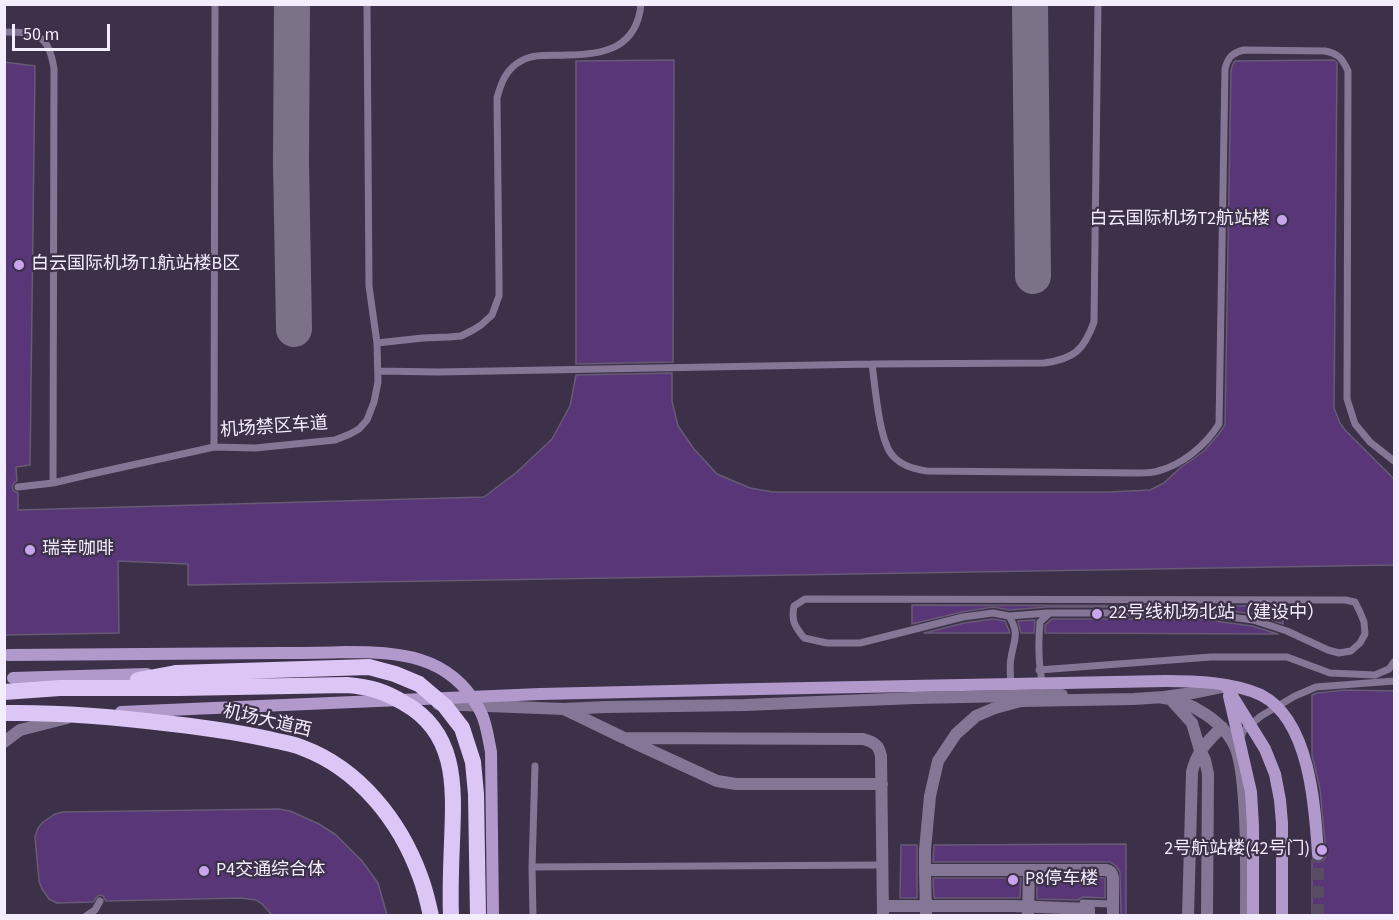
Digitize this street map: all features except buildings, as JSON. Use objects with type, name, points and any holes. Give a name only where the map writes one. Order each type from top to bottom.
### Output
[{"type":"highway","points":[[8,685],[60,688],[98,687],[369,667],[419,684],[445,706],[462,728],[473,762],[476,794],[477,915]]},
{"type":"highway","points":[[177,681],[368,687],[386,693],[414,708],[430,723],[442,742],[450,765],[453,786],[450,887],[452,915]]},
{"type":"highway","name":"机场大道西","points":[[4,713],[82,714],[193,726],[302,747],[330,760],[373,797],[392,823],[407,847],[421,877],[431,915]]},
{"type":"main road","points":[[8,655],[365,652],[407,655],[449,673],[464,686],[480,709],[488,733],[491,752],[493,915]]},
{"type":"main road","points":[[8,685],[177,681]]},
{"type":"main road","points":[[82,714],[540,694],[1196,681],[1246,690],[1262,696],[1283,713],[1295,732],[1304,758],[1315,806],[1318,854]]},
{"type":"main road","points":[[1226,686],[1251,792],[1253,915]]},
{"type":"main road","points":[[1226,686],[1265,749],[1275,774],[1282,823],[1282,915]]},
{"type":"main road","points":[[421,877],[423,915]]},
{"type":"street","points":[[925,910],[925,850],[930,796],[938,761],[956,734],[976,716],[1022,701],[1164,697],[1226,686]]},
{"type":"street","points":[[382,701],[564,710],[1046,694],[1117,694],[1171,699],[1200,710],[1222,727],[1236,749],[1243,783],[1246,827],[1246,915]]},
{"type":"street","points":[[1171,699],[1192,723],[1208,774],[1207,915]]},
{"type":"street","points":[[564,710],[717,781],[736,784],[882,784]]},
{"type":"street","points":[[4,742],[20,730],[82,714]]},
{"type":"street","points":[[1188,915],[1192,772],[1200,750],[1222,727]]},
{"type":"street","points":[[624,738],[863,739],[872,741],[880,749],[881,756],[883,911],[1012,906],[1089,909],[1089,915]]},
{"type":"street","points":[[925,870],[1110,871],[1113,878],[1113,910]]},
{"type":"street","points":[[1029,870],[1029,915]]},
{"type":"lane","points":[[214,447],[215,4]]},
{"type":"lane","name":"机场禁区车道","points":[[18,487],[53,483],[214,447],[255,448],[335,440],[359,429],[367,420],[372,411],[378,371],[377,343],[369,286],[367,4]]},
{"type":"lane","points":[[377,343],[461,336],[482,325],[492,315],[499,296],[496,98],[505,74],[522,60],[534,56],[586,54],[617,46],[631,35],[640,18],[641,4]]},
{"type":"lane","points":[[378,371],[1044,363],[1059,361],[1077,352],[1088,339],[1094,322],[1098,4]]},
{"type":"lane","points":[[4,32],[22,32],[36,35],[44,40],[49,47],[54,69],[53,483]]},
{"type":"lane","points":[[872,364],[883,437],[892,455],[910,468],[927,471],[1158,472],[1201,447],[1212,436],[1218,424],[1225,69],[1228,59],[1234,53],[1244,50],[1325,51],[1336,54],[1343,60],[1348,71],[1347,399],[1355,424],[1370,442],[1395,461]]},
{"type":"lane","points":[[805,599],[1345,600],[1354,602],[1360,612],[1365,634],[1360,643],[1351,651],[1339,653],[1287,631],[1252,620],[1200,613],[1050,613],[1009,616],[993,613],[963,617],[860,643],[827,643],[804,638],[794,625],[792,615],[794,606],[805,599]]},
{"type":"lane","points":[[1046,694],[1039,670],[1038,648],[1040,622],[1050,613]]},
{"type":"lane","points":[[1009,616],[1016,627],[1011,659],[1011,696]]},
{"type":"lane","points":[[1039,670],[1211,657],[1287,657],[1330,673],[1375,675],[1389,669],[1395,662]]},
{"type":"lane","points":[[1236,749],[1244,730],[1261,716],[1295,696],[1316,687],[1395,681]]},
{"type":"lane","points":[[533,915],[535,766]]},
{"type":"lane","points":[[532,867],[883,865]]},
{"type":"lane","points":[[86,915],[95,910],[100,902]]},
{"type":"lane","points":[[925,910],[1029,902],[1113,910]]},
{"type":"taxiway","points":[[292,4],[291,162],[294,329]]},
{"type":"taxiway","points":[[1030,4],[1033,276]]},
{"type":"tunnel","points":[[1318,854],[1318,916]]},
{"type":"place","name":"白云国际机场T2航站楼","points":[[1282,220]]},
{"type":"place","name":"白云国际机场T1航站楼B区","points":[[19,265]]},
{"type":"place","name":"瑞幸咖啡","points":[[30,550]]},
{"type":"place","name":"22号线机场北站（建设中）","points":[[1097,614]]},
{"type":"place","name":"2号航站楼(42号门)","points":[[1322,850]]},
{"type":"place","name":"P4交通综合体","points":[[204,871]]},
{"type":"place","name":"P8停车楼","points":[[1013,880]]}]
